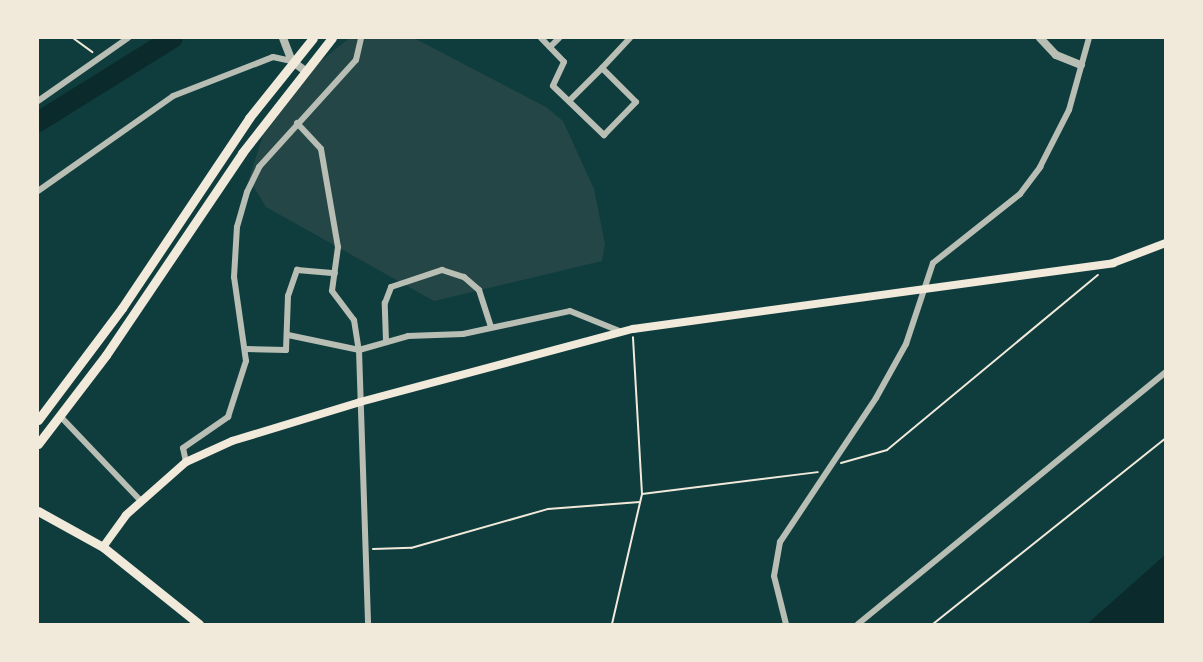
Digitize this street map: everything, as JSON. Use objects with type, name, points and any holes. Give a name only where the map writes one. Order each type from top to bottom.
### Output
[{"type":"main road","points":[[38,420],[292,61],[313,38]]},
{"type":"main road","points":[[38,444],[304,70],[332,38]]},
{"type":"main road","points":[[103,547],[140,500],[186,462],[232,441],[360,402],[633,329],[1101,265],[1166,243]]},
{"type":"main road","points":[[38,511],[103,547],[199,624]]},
{"type":"street","points":[[38,101],[96,55],[128,38]]},
{"type":"street","points":[[283,38],[292,61]]},
{"type":"street","points":[[186,462],[183,448],[228,417],[246,349],[234,277],[237,227],[259,167],[356,60],[361,38]]},
{"type":"street","points":[[541,38],[564,62],[553,86],[604,135],[636,102],[602,68]]},
{"type":"street","points":[[550,47],[559,38]]},
{"type":"street","points":[[569,101],[630,38]]},
{"type":"street","points":[[1040,38],[1056,55],[1081,65]]},
{"type":"street","points":[[786,624],[774,560],[780,542],[831,467],[906,344],[923,290],[939,254],[1020,194],[1040,166],[1069,110],[1089,38]]},
{"type":"street","points":[[38,191],[173,96],[273,57],[292,61],[304,70]]},
{"type":"street","points":[[297,123],[321,149],[338,247],[332,291],[354,320],[359,350],[368,624]]},
{"type":"street","points":[[246,349],[286,350],[288,296],[297,270],[334,273]]},
{"type":"street","points":[[386,341],[385,303],[391,287],[442,270],[464,276],[479,290],[491,327]]},
{"type":"street","points":[[288,334],[359,350],[386,341],[491,327],[570,311],[622,332]]},
{"type":"street","points":[[858,624],[1166,372]]},
{"type":"street","points":[[60,416],[140,500]]},
{"type":"path","points":[[73,38],[96,55]]},
{"type":"path","points":[[642,494],[831,467],[887,450],[1098,275],[1101,265]]},
{"type":"path","points":[[612,624],[642,494],[633,329]]},
{"type":"path","points":[[933,624],[1166,438]]},
{"type":"path","points":[[366,549],[411,548],[548,509],[640,502]]},
{"type":"shaded area","points":[[350,38],[414,38],[546,107],[563,121],[594,189],[605,244],[602,261],[434,301],[266,207],[249,179],[263,135],[314,66]]},
{"type":"shaded area","points":[[1165,555],[1165,624],[1087,624]]},
{"type":"waterway","points":[[38,122],[173,38]]}]
